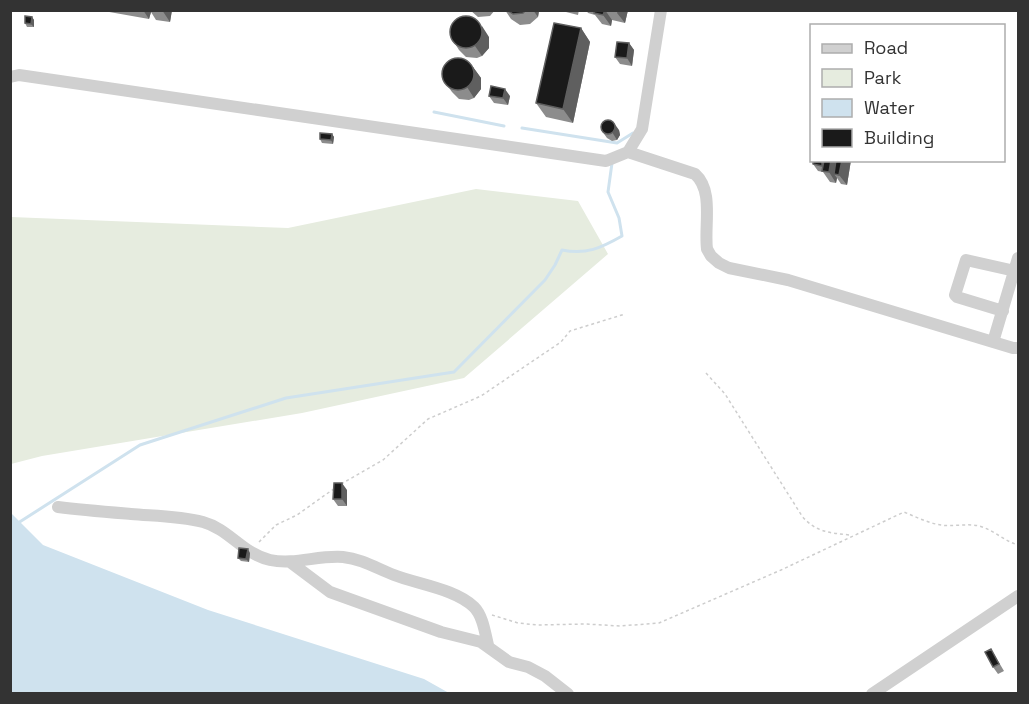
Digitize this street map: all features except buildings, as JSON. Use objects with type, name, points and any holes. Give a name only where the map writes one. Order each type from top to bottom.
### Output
[{"type":"street","points":[[628,153],[642,129],[661,10]]},
{"type":"street","points":[[10,77],[30,76],[606,161],[628,153],[695,174],[700,179],[706,191],[707,249],[719,263],[729,268],[788,280],[1018,348]]},
{"type":"street","points":[[993,342],[1018,258]]},
{"type":"street","points":[[1003,311],[955,295],[966,260],[1015,271]]},
{"type":"street","points":[[58,507],[166,515],[203,522],[217,527],[250,552],[269,559],[290,562],[340,557],[359,560],[452,595],[476,609],[488,645]]},
{"type":"street","points":[[290,562],[330,592],[441,632],[488,645],[505,660],[528,667],[568,693]]},
{"type":"street","points":[[872,693],[1018,596]]},
{"type":"path","points":[[250,552],[276,525],[297,515],[326,493],[383,460],[428,419],[482,396],[561,342],[570,331],[625,314]]},
{"type":"path","points":[[705,373],[725,394],[807,522],[826,533],[852,536]]},
{"type":"path","points":[[476,609],[518,623],[537,625],[649,626],[698,607],[904,512],[926,522],[978,526],[1018,545]]},
{"type":"green space","points":[[476,189],[578,201],[608,254],[464,378],[302,413],[42,456],[11,464],[11,217],[288,228]]},
{"type":"water","points":[[11,513],[43,545],[208,610],[424,679],[449,693],[11,693]]},
{"type":"waterway","points":[[434,112],[504,126]]},
{"type":"waterway","points":[[522,128],[617,143],[633,133]]},
{"type":"waterway","points":[[18,523],[140,445],[286,398],[454,372],[545,280],[562,250],[586,251],[622,236],[619,218],[608,192],[612,163]]}]
